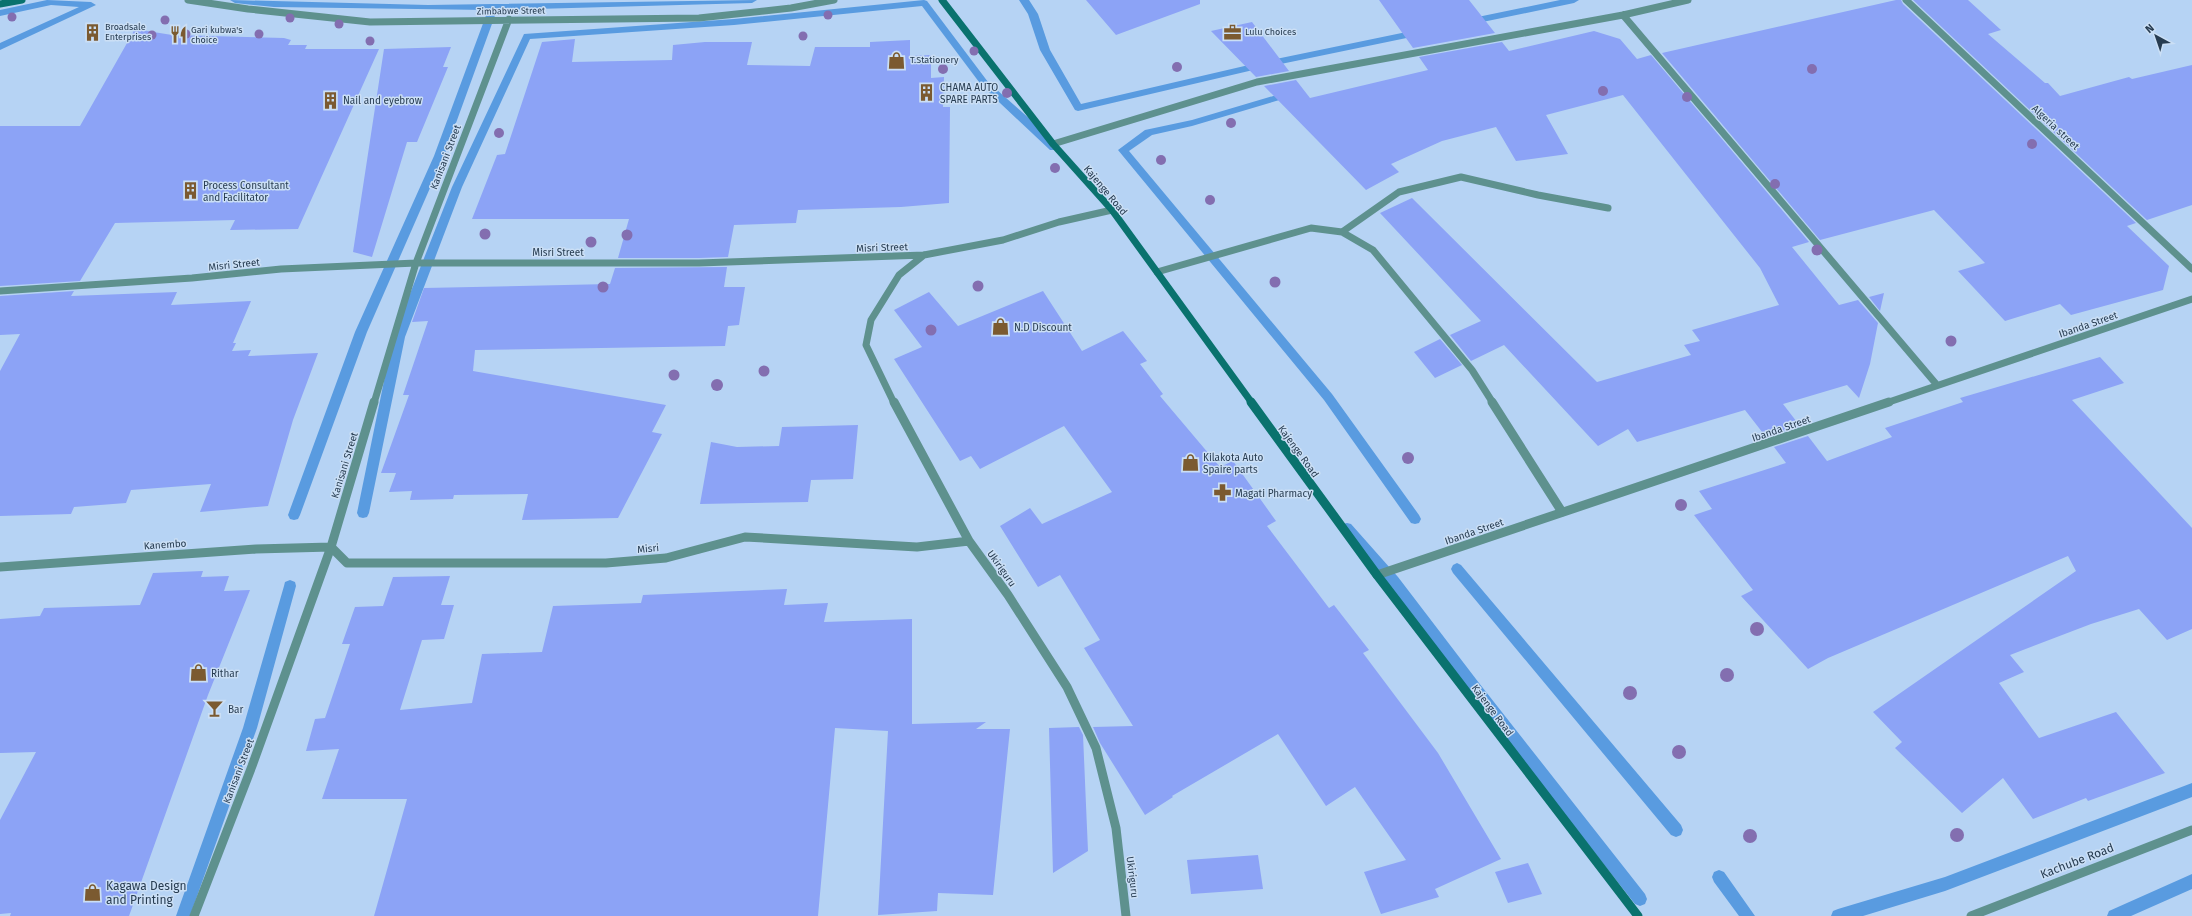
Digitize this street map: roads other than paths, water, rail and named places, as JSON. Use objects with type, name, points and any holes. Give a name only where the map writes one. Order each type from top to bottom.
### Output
[{"type":"street","points":[[0,4],[22,0]]},
{"type":"street","name":"Zimbabwe Street","points":[[188,0],[248,9],[370,22],[510,19],[699,18],[791,8],[834,0]]},
{"type":"street","name":"Kajenge Road","points":[[942,0],[1053,144],[1112,210],[1377,575],[1638,916]]},
{"type":"street","points":[[1053,144],[1257,82],[1623,15],[1688,0]]},
{"type":"street","name":"Algeria street","points":[[1906,0],[2192,269]]},
{"type":"street","points":[[1623,15],[1937,385]]},
{"type":"street","name":"Kanisani Street","points":[[194,916],[252,766],[331,547],[416,263],[510,19]]},
{"type":"street","points":[[1342,232],[1399,192],[1461,177],[1538,195],[1608,208]]},
{"type":"street","name":"Misri Street","points":[[0,291],[192,278],[280,269],[416,263],[699,263],[924,255],[1003,240],[1059,222],[1112,210]]},
{"type":"street","points":[[1157,272],[1311,228],[1342,232],[1373,250],[1472,370],[1562,512]]},
{"type":"street","name":"Ukiriguru","points":[[924,255],[899,275],[871,320],[866,345],[882,380],[970,541],[1008,595],[1067,687],[1096,748],[1116,828],[1125,892],[1126,916]]},
{"type":"street","name":"Ibanda Street","points":[[1377,575],[2192,299]]},
{"type":"street","name":"Misri","points":[[331,547],[347,563],[606,563],[666,558],[744,537],[917,547],[970,541]]},
{"type":"street","name":"Kanembo","points":[[0,568],[256,549],[331,547]]},
{"type":"street","name":"Kachube Road","points":[[1970,916],[2192,830]]},
{"type":"waterway","points":[[235,0],[274,4],[428,8],[494,7]]},
{"type":"waterway","points":[[494,7],[752,0]]},
{"type":"waterway","points":[[1024,0],[1033,14],[1045,50],[1078,108],[1266,64],[1421,32]]},
{"type":"waterway","points":[[1468,22],[1574,0]]},
{"type":"waterway","points":[[0,13],[51,2],[89,5]]},
{"type":"waterway","points":[[363,513],[399,337],[457,187],[527,36],[734,22],[924,3],[985,84],[1054,147]]},
{"type":"waterway","points":[[0,47],[91,5]]},
{"type":"waterway","points":[[294,515],[361,332],[439,156],[494,7]]},
{"type":"waterway","points":[[1290,94],[1192,123],[1149,132],[1123,150],[1328,397],[1415,519]]},
{"type":"waterway","points":[[1347,528],[1393,581],[1474,688],[1640,899]]},
{"type":"waterway","points":[[1457,569],[1676,830]]},
{"type":"waterway","points":[[183,916],[250,728],[290,586]]},
{"type":"waterway","points":[[1838,916],[1945,884],[2192,790]]},
{"type":"waterway","points":[[1719,877],[1748,916]]},
{"type":"waterway","points":[[2114,916],[2192,881]]},
{"type":"place","name":"Broadsale Enterprises","points":[[92,32]]},
{"type":"place","name":"Lulu Choices","points":[[1232,32]]},
{"type":"place","name":"Gari kubwa's choice","points":[[178,35]]},
{"type":"place","name":"T.Stationery","points":[[897,60]]},
{"type":"place","name":"CHAMA AUTO SPARE PARTS","points":[[927,93]]},
{"type":"place","name":"Nail and eyebrow","points":[[330,100]]},
{"type":"place","name":"Process Consultant and Facilitator","points":[[190,191]]},
{"type":"place","name":"N.D Discount","points":[[1001,327]]},
{"type":"place","name":"Kilakota Auto Spaire parts","points":[[1190,463]]},
{"type":"place","name":"Magati Pharmacy","points":[[1222,493]]},
{"type":"place","name":"Rithar","points":[[198,673]]},
{"type":"place","name":"Bar","points":[[215,709]]},
{"type":"place","name":"Kagawa Design and Printing","points":[[93,893]]}]
